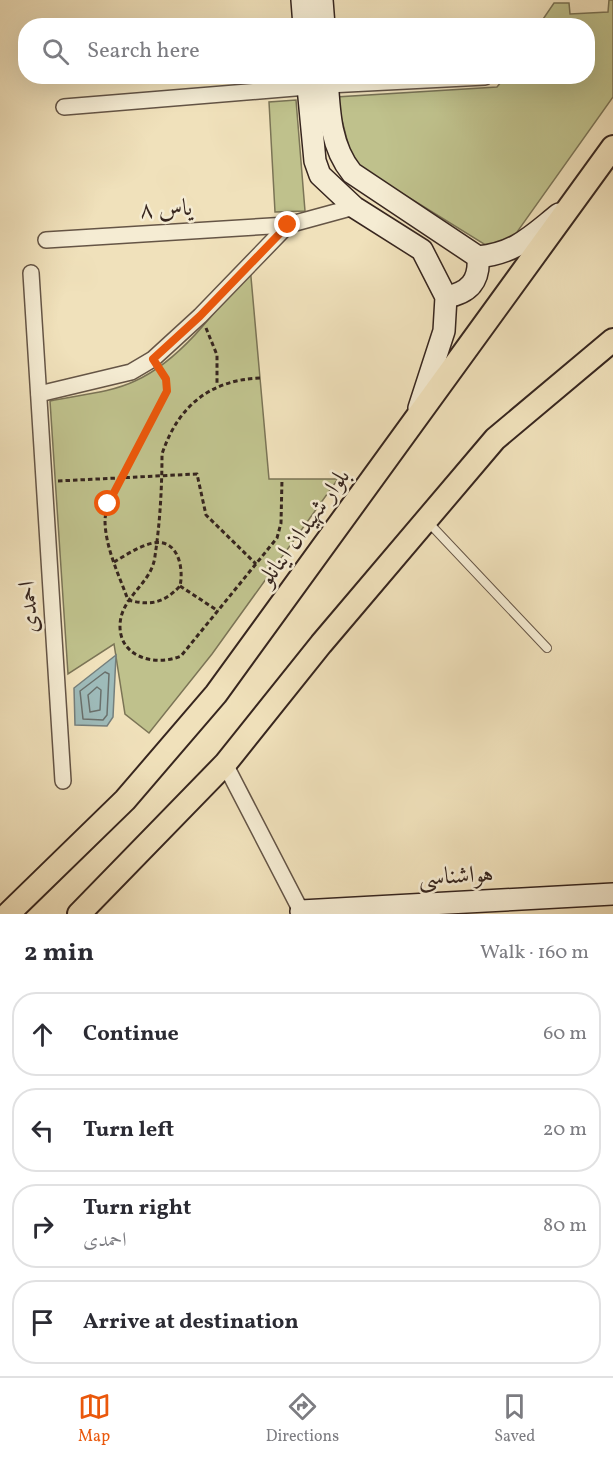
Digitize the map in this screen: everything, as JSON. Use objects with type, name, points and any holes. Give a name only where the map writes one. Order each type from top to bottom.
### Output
[{"type":"main road","name":"بلوار شهیدان اینانلو","points":[[8,914],[125,800],[216,694],[411,430],[613,147]]},
{"type":"main road","points":[[79,914],[225,764],[321,645],[495,439],[613,340]]},
{"type":"street","points":[[302,0],[303,18]]},
{"type":"street","points":[[322,0],[323,18]]},
{"type":"street","points":[[64,106],[287,84]]},
{"type":"street","points":[[317,84],[315,161],[320,175],[354,207],[422,250],[446,297],[444,332],[411,430]]},
{"type":"street","points":[[318,84],[331,118],[341,159],[352,173],[478,257],[501,255],[520,246],[575,201]]},
{"type":"street","points":[[354,207],[367,183]]},
{"type":"street","name":"یاس ۸","points":[[46,240],[288,225],[354,207]]},
{"type":"street","points":[[39,394],[131,372],[153,359],[200,316],[288,225]]},
{"type":"street","points":[[446,297],[456,295],[473,286],[478,277],[478,257]]},
{"type":"street","name":"احمدی","points":[[31,273],[63,781]]},
{"type":"street","points":[[225,764],[301,910]]},
{"type":"street","name":"هواشناسی","points":[[301,910],[613,894]]},
{"type":"lane","points":[[427,521],[547,648]]},
{"type":"path","points":[[200,316],[214,342],[217,355],[217,386]]},
{"type":"path","points":[[128,600],[105,532],[105,517],[108,504],[167,391],[166,379],[153,359]]},
{"type":"path","points":[[260,378],[235,379],[217,386],[177,420],[162,454],[153,568],[122,610],[120,626],[123,644],[132,654],[150,660],[171,660],[181,656],[277,538],[281,523],[282,479]]},
{"type":"path","points":[[44,482],[197,474],[206,514],[256,564]]},
{"type":"path","points":[[114,562],[141,547],[155,543],[164,544],[175,552],[181,562],[180,586],[165,600],[153,604],[128,600]]},
{"type":"path","points":[[180,586],[218,611]]},
{"type":"green space","points":[[609,0],[613,0],[613,97],[510,242],[492,249],[353,163],[336,97],[497,87],[499,84],[595,84],[595,18],[544,18],[554,3],[569,3],[570,14],[608,12]]},
{"type":"green space","points":[[296,100],[305,211],[275,212],[269,102]]},
{"type":"green space","points":[[250,266],[269,479],[338,479],[212,654],[149,733],[125,714],[114,644],[68,674],[50,401],[115,388],[152,372],[169,360],[199,331]]},
{"type":"water","points":[[116,655],[113,717],[107,726],[75,725],[74,688]]},
{"type":"route","points":[[108,504],[167,391],[166,379],[153,359],[200,316],[288,225]]}]
